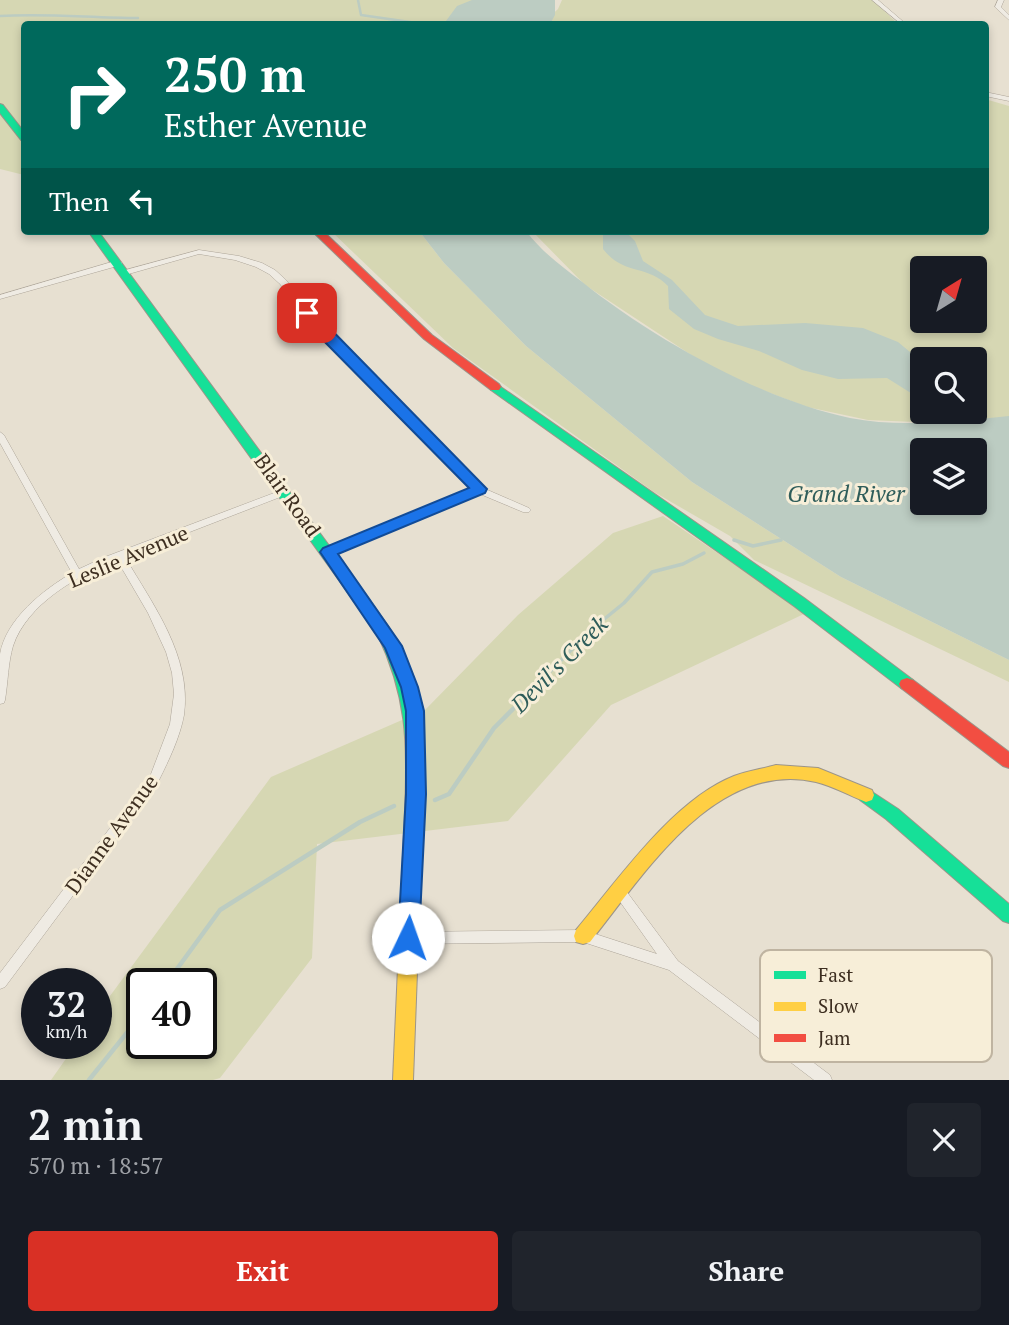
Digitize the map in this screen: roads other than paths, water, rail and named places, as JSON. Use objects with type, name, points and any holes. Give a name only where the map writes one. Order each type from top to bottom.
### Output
[{"type":"street","points":[[875,0],[900,21]]},
{"type":"street","points":[[1009,1],[1001,0],[998,6],[1009,18]]},
{"type":"street","points":[[989,95],[1009,99]]},
{"type":"street","points":[[0,107],[21,134]]},
{"type":"street","name":"Blair Road","points":[[96,235],[328,552],[393,646],[410,687],[415,711],[416,794],[403,1080]]},
{"type":"street","points":[[321,235],[428,337],[460,362],[809,610],[1009,761]]},
{"type":"street","points":[[0,297],[199,252],[259,265],[283,282],[320,329],[480,489],[526,510]]},
{"type":"street","points":[[0,435],[77,574]]},
{"type":"street","points":[[328,552],[480,489]]},
{"type":"street","name":"Leslie Avenue","points":[[0,701],[5,653],[21,621],[33,605],[77,574],[285,492]]},
{"type":"street","name":"Dianne Avenue","points":[[0,983],[155,777],[171,742],[180,697],[174,655],[119,556]]},
{"type":"street","points":[[583,936],[704,800],[723,787],[749,775],[793,771],[841,782],[864,794],[888,811],[1009,915]]},
{"type":"street","points":[[620,892],[673,965],[760,1031]]},
{"type":"street","points":[[408,938],[583,936],[673,965]]},
{"type":"street","points":[[801,1062],[825,1080]]},
{"type":"water","points":[[472,0],[555,0],[555,15],[552,21],[446,21],[457,6]]},
{"type":"water","name":"Grand River","points":[[422,235],[529,235],[559,264],[640,324],[708,364],[780,397],[816,409],[850,418],[910,424],[987,424],[987,418],[1009,416],[1009,660],[841,577],[692,482],[526,346],[444,263]]},
{"type":"water","points":[[603,235],[629,235],[635,241],[643,261],[672,280],[705,315],[738,326],[805,323],[863,328],[898,342],[910,352],[910,392],[887,378],[838,379],[802,370],[759,351],[694,329],[669,309],[668,286],[660,279],[627,267],[603,249]]},
{"type":"waterway","points":[[358,0],[361,15],[403,21]]},
{"type":"waterway","points":[[0,16],[138,18]]},
{"type":"waterway","name":"Devil's Creek","points":[[734,540],[753,546],[781,540]]},
{"type":"waterway","name":"Devil's Creek","points":[[511,711],[592,629],[624,603],[652,572],[683,564],[704,553]]},
{"type":"waterway","name":"Devil's Creek","points":[[435,800],[449,794],[494,728],[511,711]]},
{"type":"waterway","name":"Devil's Creek","points":[[178,968],[220,910],[360,822],[394,806]]},
{"type":"waterway","name":"Devil's Creek","points":[[89,1080],[126,1034]]}]
